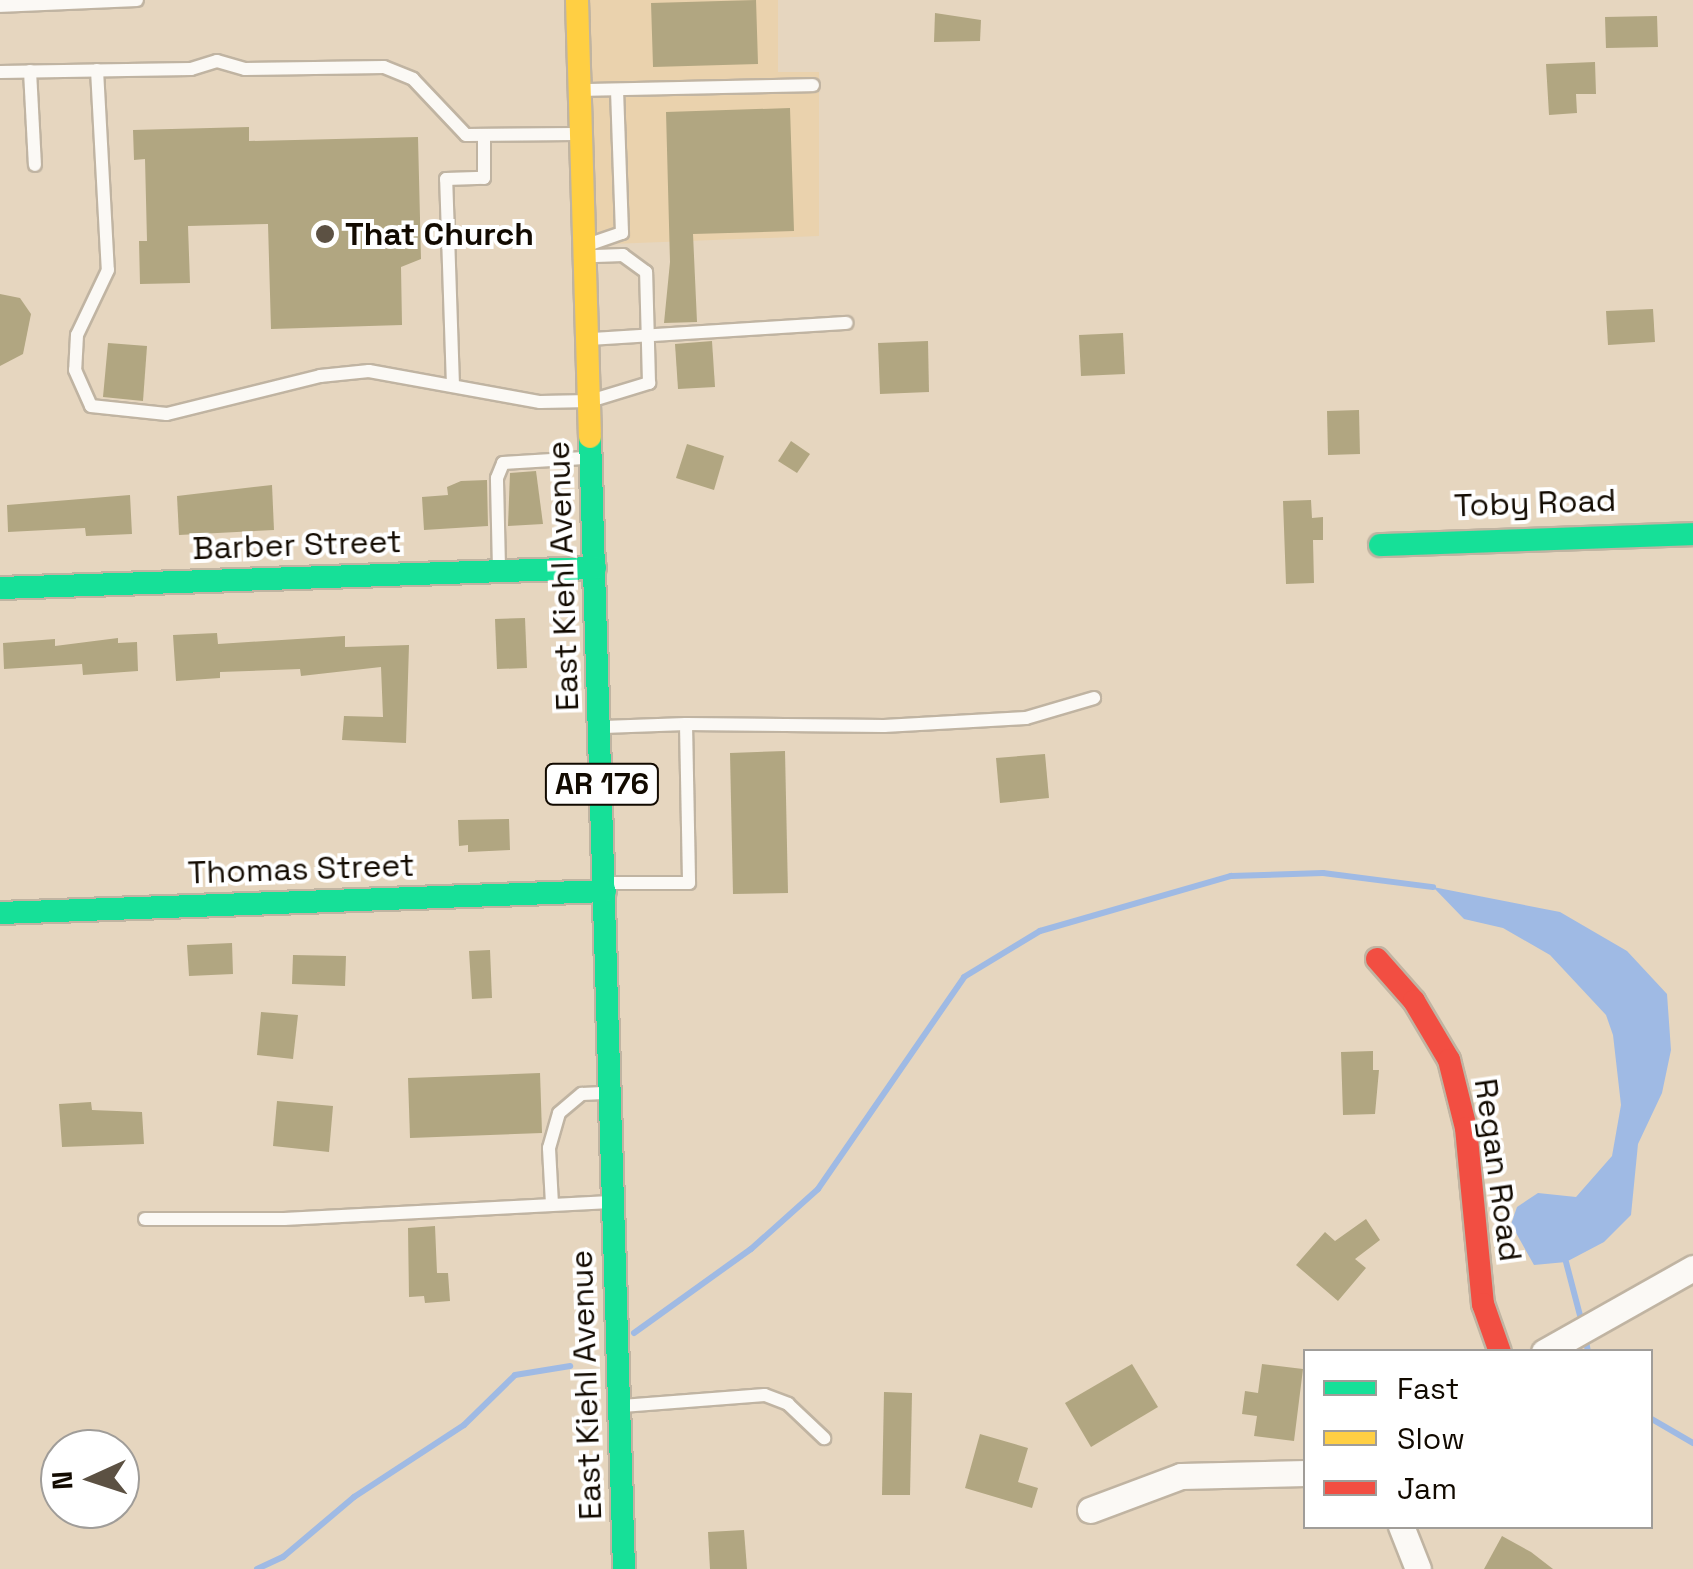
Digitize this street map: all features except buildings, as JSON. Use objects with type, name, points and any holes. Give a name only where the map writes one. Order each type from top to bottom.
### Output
[{"type":"street","name":"East Kiehl Avenue","points":[[577,0],[624,1569]]},
{"type":"street","name":"Toby Road","points":[[1380,545],[1693,534]]},
{"type":"street","name":"Barber Street","points":[[0,588],[595,568]]},
{"type":"street","name":"Thomas Street","points":[[0,913],[606,887]]},
{"type":"street","name":"Regan Road","points":[[1377,959],[1414,1001],[1449,1060],[1466,1128],[1484,1304],[1499,1349]]},
{"type":"street","points":[[1555,1347],[1607,1321],[1693,1268]]},
{"type":"street","points":[[1090,1510],[1182,1476],[1303,1473]]},
{"type":"street","points":[[1403,1529],[1418,1569]]},
{"type":"lane","points":[[0,6],[137,0]]},
{"type":"lane","points":[[0,72],[191,69],[217,61],[245,70],[384,67],[413,79],[466,135],[484,138],[582,133]]},
{"type":"lane","points":[[97,70],[108,270],[78,335],[75,370],[91,406],[167,414],[320,376],[369,371],[507,399],[590,401],[649,383],[646,272],[638,260],[586,251]]},
{"type":"lane","points":[[30,72],[35,165]]},
{"type":"lane","points":[[580,90],[813,84]]},
{"type":"lane","points":[[586,251],[622,233],[617,90]]},
{"type":"lane","points":[[453,386],[446,179],[484,178],[484,138]]},
{"type":"lane","points":[[588,340],[847,323]]},
{"type":"lane","points":[[499,572],[497,478],[503,463],[592,458]]},
{"type":"lane","points":[[600,727],[884,726],[1026,718],[1094,698]]},
{"type":"lane","points":[[606,887],[688,883],[686,724]]},
{"type":"lane","points":[[552,1204],[549,1148],[559,1113],[582,1094],[611,1093]]},
{"type":"lane","points":[[146,1218],[284,1219],[614,1202]]},
{"type":"lane","points":[[619,1407],[765,1394],[788,1404],[824,1438]]},
{"type":"shaded area","points":[[577,0],[778,0],[778,72],[819,72],[819,236],[586,245]]},
{"type":"water","points":[[1433,887],[1560,912],[1627,951],[1667,994],[1671,1050],[1662,1093],[1638,1144],[1631,1215],[1604,1242],[1566,1262],[1534,1265],[1511,1224],[1517,1207],[1538,1193],[1576,1197],[1612,1156],[1621,1105],[1613,1035],[1606,1015],[1550,955],[1503,928],[1464,919]]},
{"type":"waterway","points":[[634,1333],[751,1249],[818,1189],[964,977],[1040,931],[1231,876],[1323,873],[1433,887]]},
{"type":"waterway","points":[[1566,1262],[1582,1323]]},
{"type":"waterway","points":[[1585,1335],[1587,1349]]},
{"type":"waterway","points":[[257,1569],[283,1557],[354,1497],[464,1425],[515,1375],[570,1366]]},
{"type":"waterway","points":[[1653,1420],[1693,1443]]},
{"type":"traffic: fast","points":[[590,437],[624,1569]]},
{"type":"traffic: fast","points":[[1380,545],[1693,534]]},
{"type":"traffic: fast","points":[[0,588],[595,568]]},
{"type":"traffic: fast","points":[[0,913],[605,891]]},
{"type":"traffic: slow","points":[[577,0],[590,437]]},
{"type":"traffic: jam","points":[[1377,959],[1414,1001],[1449,1060],[1466,1128],[1483,1304],[1499,1349]]},
{"type":"place","name":"That Church","points":[[325,234]]}]
